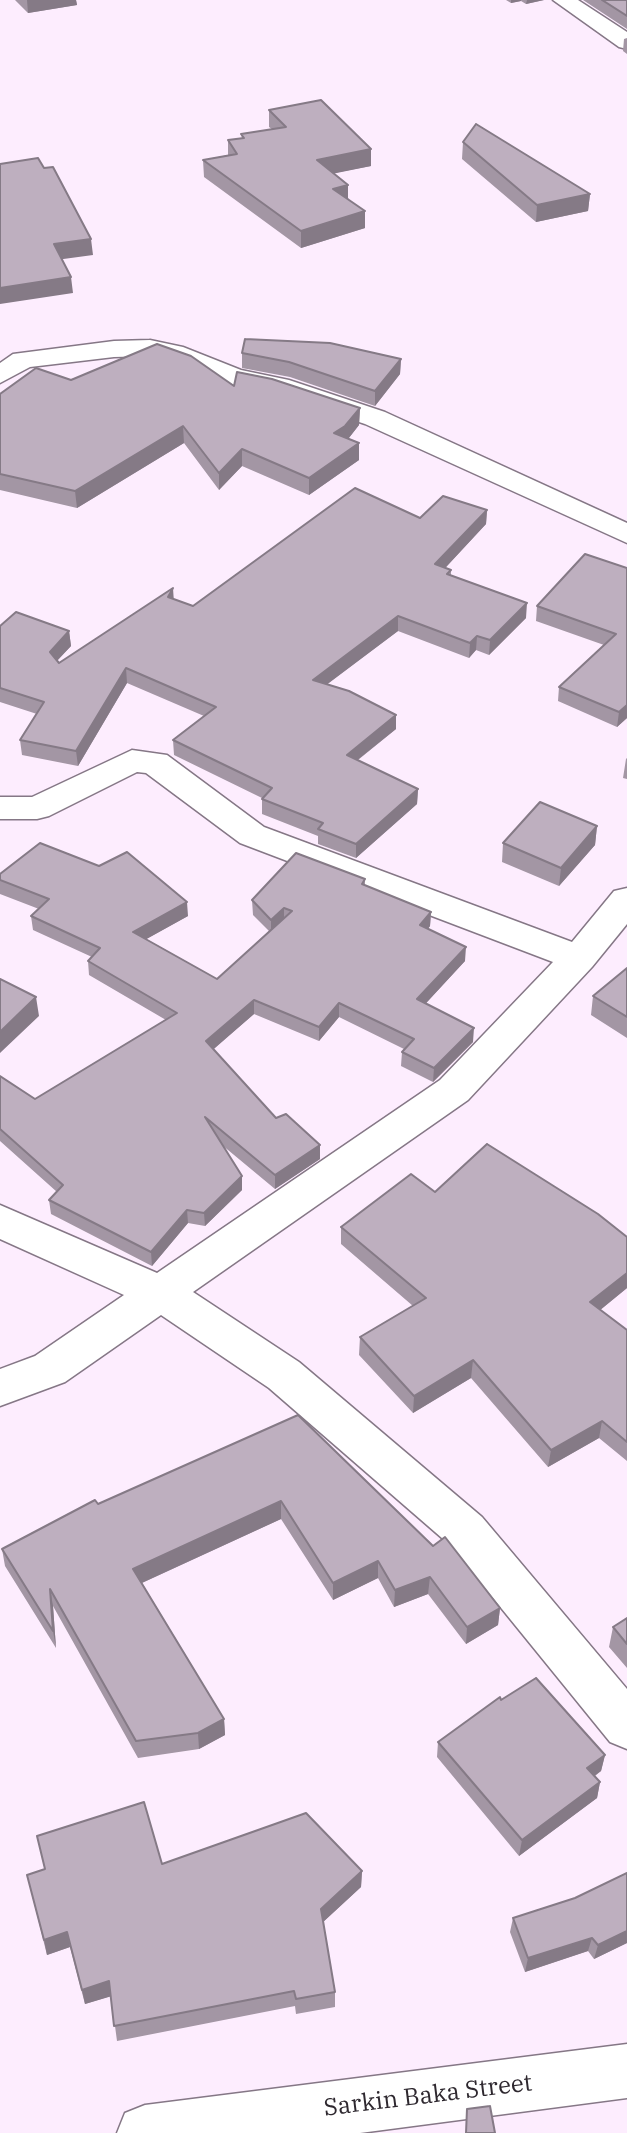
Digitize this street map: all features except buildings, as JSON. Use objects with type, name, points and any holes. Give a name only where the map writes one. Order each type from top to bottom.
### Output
[{"type":"street","points":[[564,0],[627,42]]},
{"type":"street","points":[[0,375],[23,360],[114,349],[150,348],[173,353],[234,377],[279,386],[375,418],[627,534]]},
{"type":"street","points":[[0,808],[37,808],[132,761],[155,763],[252,835],[579,958]]},
{"type":"street","points":[[0,1388],[50,1369],[454,1090],[579,958],[627,900]]},
{"type":"street","points":[[0,1221],[161,1293],[284,1375],[466,1531],[627,1726]]},
{"type":"street","name":"Sarkin Baka Street","points":[[145,2133],[627,2071]]}]
